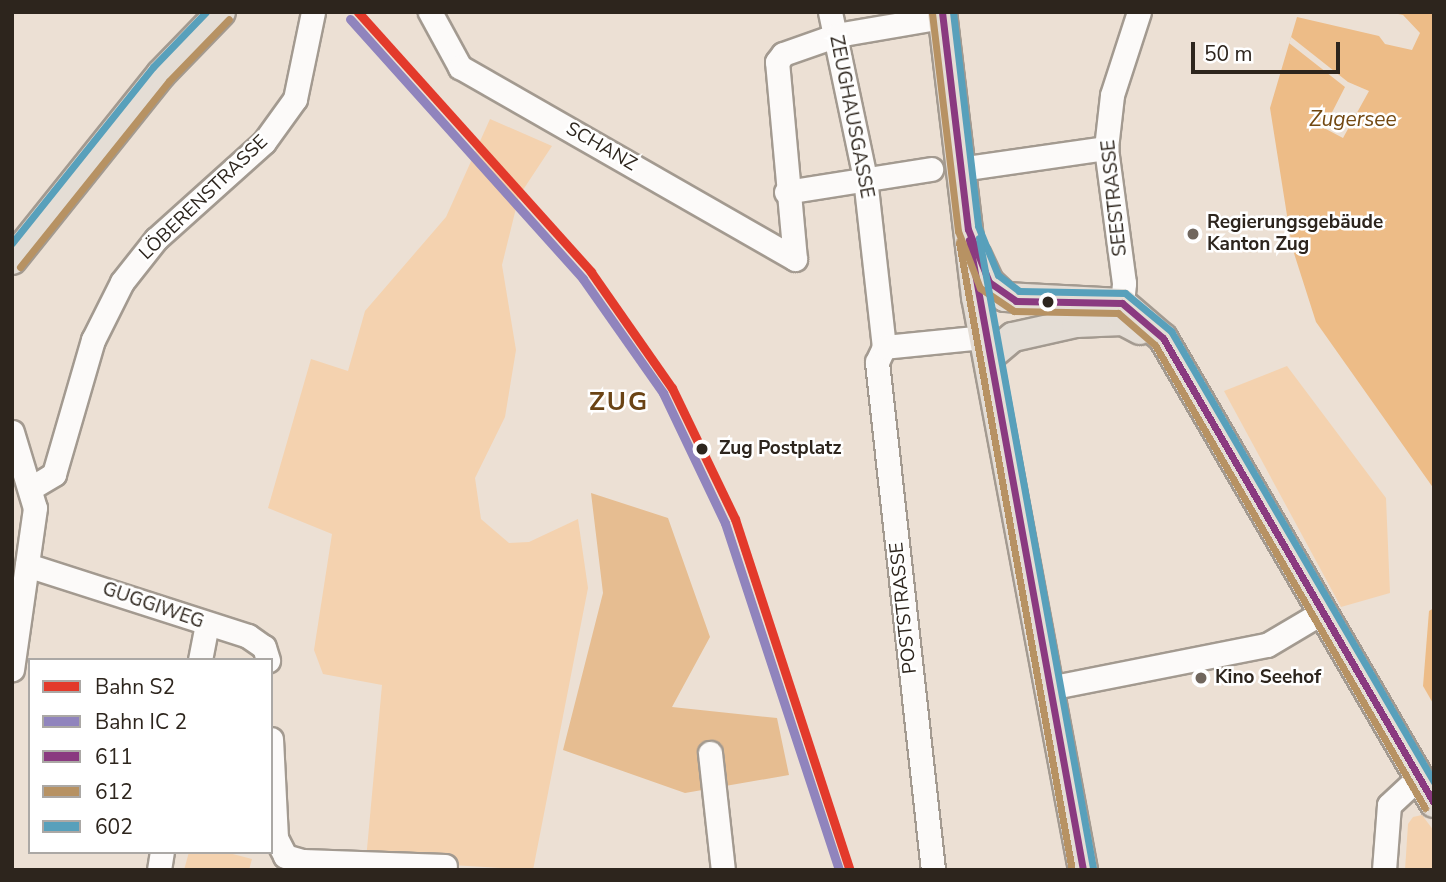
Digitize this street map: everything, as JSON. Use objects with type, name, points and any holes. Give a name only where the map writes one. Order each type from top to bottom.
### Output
[{"type":"main road","points":[[12,260],[161,74],[221,12]]},
{"type":"main road","points":[[942,15],[968,229],[987,347],[1083,870]]},
{"type":"main road","points":[[968,229],[989,282],[1005,297],[1122,303],[1163,338],[1178,369],[1434,803]]},
{"type":"main road","points":[[987,347],[1029,332],[1123,321],[1148,335],[1178,369]]},
{"type":"street","name":"LÖBERENSTRASSE","points":[[31,488],[54,474],[93,341],[122,282],[156,239],[264,142],[295,100],[313,12]]},
{"type":"street","name":"SCHANZ","points":[[430,12],[460,67],[795,259],[786,192]]},
{"type":"street","name":"ZEUGHAUSGASSE","points":[[830,12],[837,34],[865,178],[884,347]]},
{"type":"street","name":"SEESTRASSE","points":[[1122,303],[1124,283],[1106,148],[1112,95],[1139,12]]},
{"type":"street","points":[[931,169],[786,192],[777,62],[783,54],[837,34],[942,15]]},
{"type":"street","points":[[960,169],[1106,148]]},
{"type":"street","points":[[884,347],[987,347]]},
{"type":"street","name":"POSTSTRASSE","points":[[884,347],[877,362],[933,870]]},
{"type":"street","points":[[12,432],[35,508],[12,668]]},
{"type":"street","name":"GUGGIWEG","points":[[27,565],[248,636],[264,647],[267,658]]},
{"type":"street","points":[[1049,688],[1267,645],[1321,612]]},
{"type":"street","points":[[200,658],[207,625]]},
{"type":"street","points":[[710,753],[723,870]]},
{"type":"street","points":[[1384,870],[1389,805],[1418,778]]},
{"type":"street","points":[[273,779],[276,838],[285,856],[303,861],[445,866]]},
{"type":"shaded area","points":[[490,119],[552,146],[519,196],[502,265],[516,350],[505,417],[475,478],[481,519],[509,543],[529,542],[578,519],[588,588],[533,870],[366,860],[382,685],[323,674],[314,650],[332,534],[268,508],[311,359],[348,371],[365,311],[446,217]]},
{"type":"shaded area","points":[[1287,366],[1386,498],[1390,593],[1341,607],[1224,391]]},
{"type":"shaded area","points":[[591,493],[668,518],[710,637],[672,707],[777,718],[789,775],[685,793],[563,750],[603,593]]},
{"type":"shaded area","points":[[1422,815],[1434,831],[1434,870],[1405,870],[1408,824],[1413,817]]},
{"type":"shaded area","points":[[188,854],[233,854],[252,859],[249,870],[184,870]]},
{"type":"water","name":"Zugersee","points":[[1388,12],[1434,12],[1434,489],[1316,322],[1292,247],[1270,108],[1297,17],[1379,36],[1385,44],[1412,50],[1420,33],[1403,15]]},
{"type":"water","points":[[1434,608],[1434,705],[1423,686],[1429,611]]},
{"type":"pier","points":[[1291,37],[1348,82],[1369,91],[1343,138],[1324,128],[1345,87],[1289,43]]},
{"type":"rail line","name":"S2","points":[[358,12],[591,272],[672,388],[735,519],[850,870]]},
{"type":"transit line","name":"602","points":[[12,243],[153,67],[206,12]]},
{"type":"transit line","name":"611","points":[[942,12],[968,229],[989,282],[1016,301],[1122,303],[1163,338],[1434,803]]},
{"type":"transit line","name":"602","points":[[953,12],[978,226],[998,275],[1019,291],[1125,293],[1171,331],[1434,782]]},
{"type":"transit line","name":"612","points":[[932,13],[958,231],[980,288],[1014,311],[1118,313],[1155,345],[1425,808]]},
{"type":"transit line","name":"612","points":[[20,267],[169,81],[229,19]]},
{"type":"transit line","points":[[350,19],[583,279],[663,393],[725,523],[839,870]]},
{"type":"transit line","name":"602","points":[[979,238],[1093,868]]},
{"type":"transit line","name":"611","points":[[969,240],[1083,870]]},
{"type":"transit line","name":"612","points":[[959,242],[1072,870]]},
{"type":"place","name":"Regierungsgebäude Kanton Zug","points":[[1193,234]]},
{"type":"place","name":"Zug Postplatz","points":[[702,449]]},
{"type":"place","name":"Kino Seehof","points":[[1201,678]]},
{"type":"district","name":"ZUG","points":[[619,402]]}]
